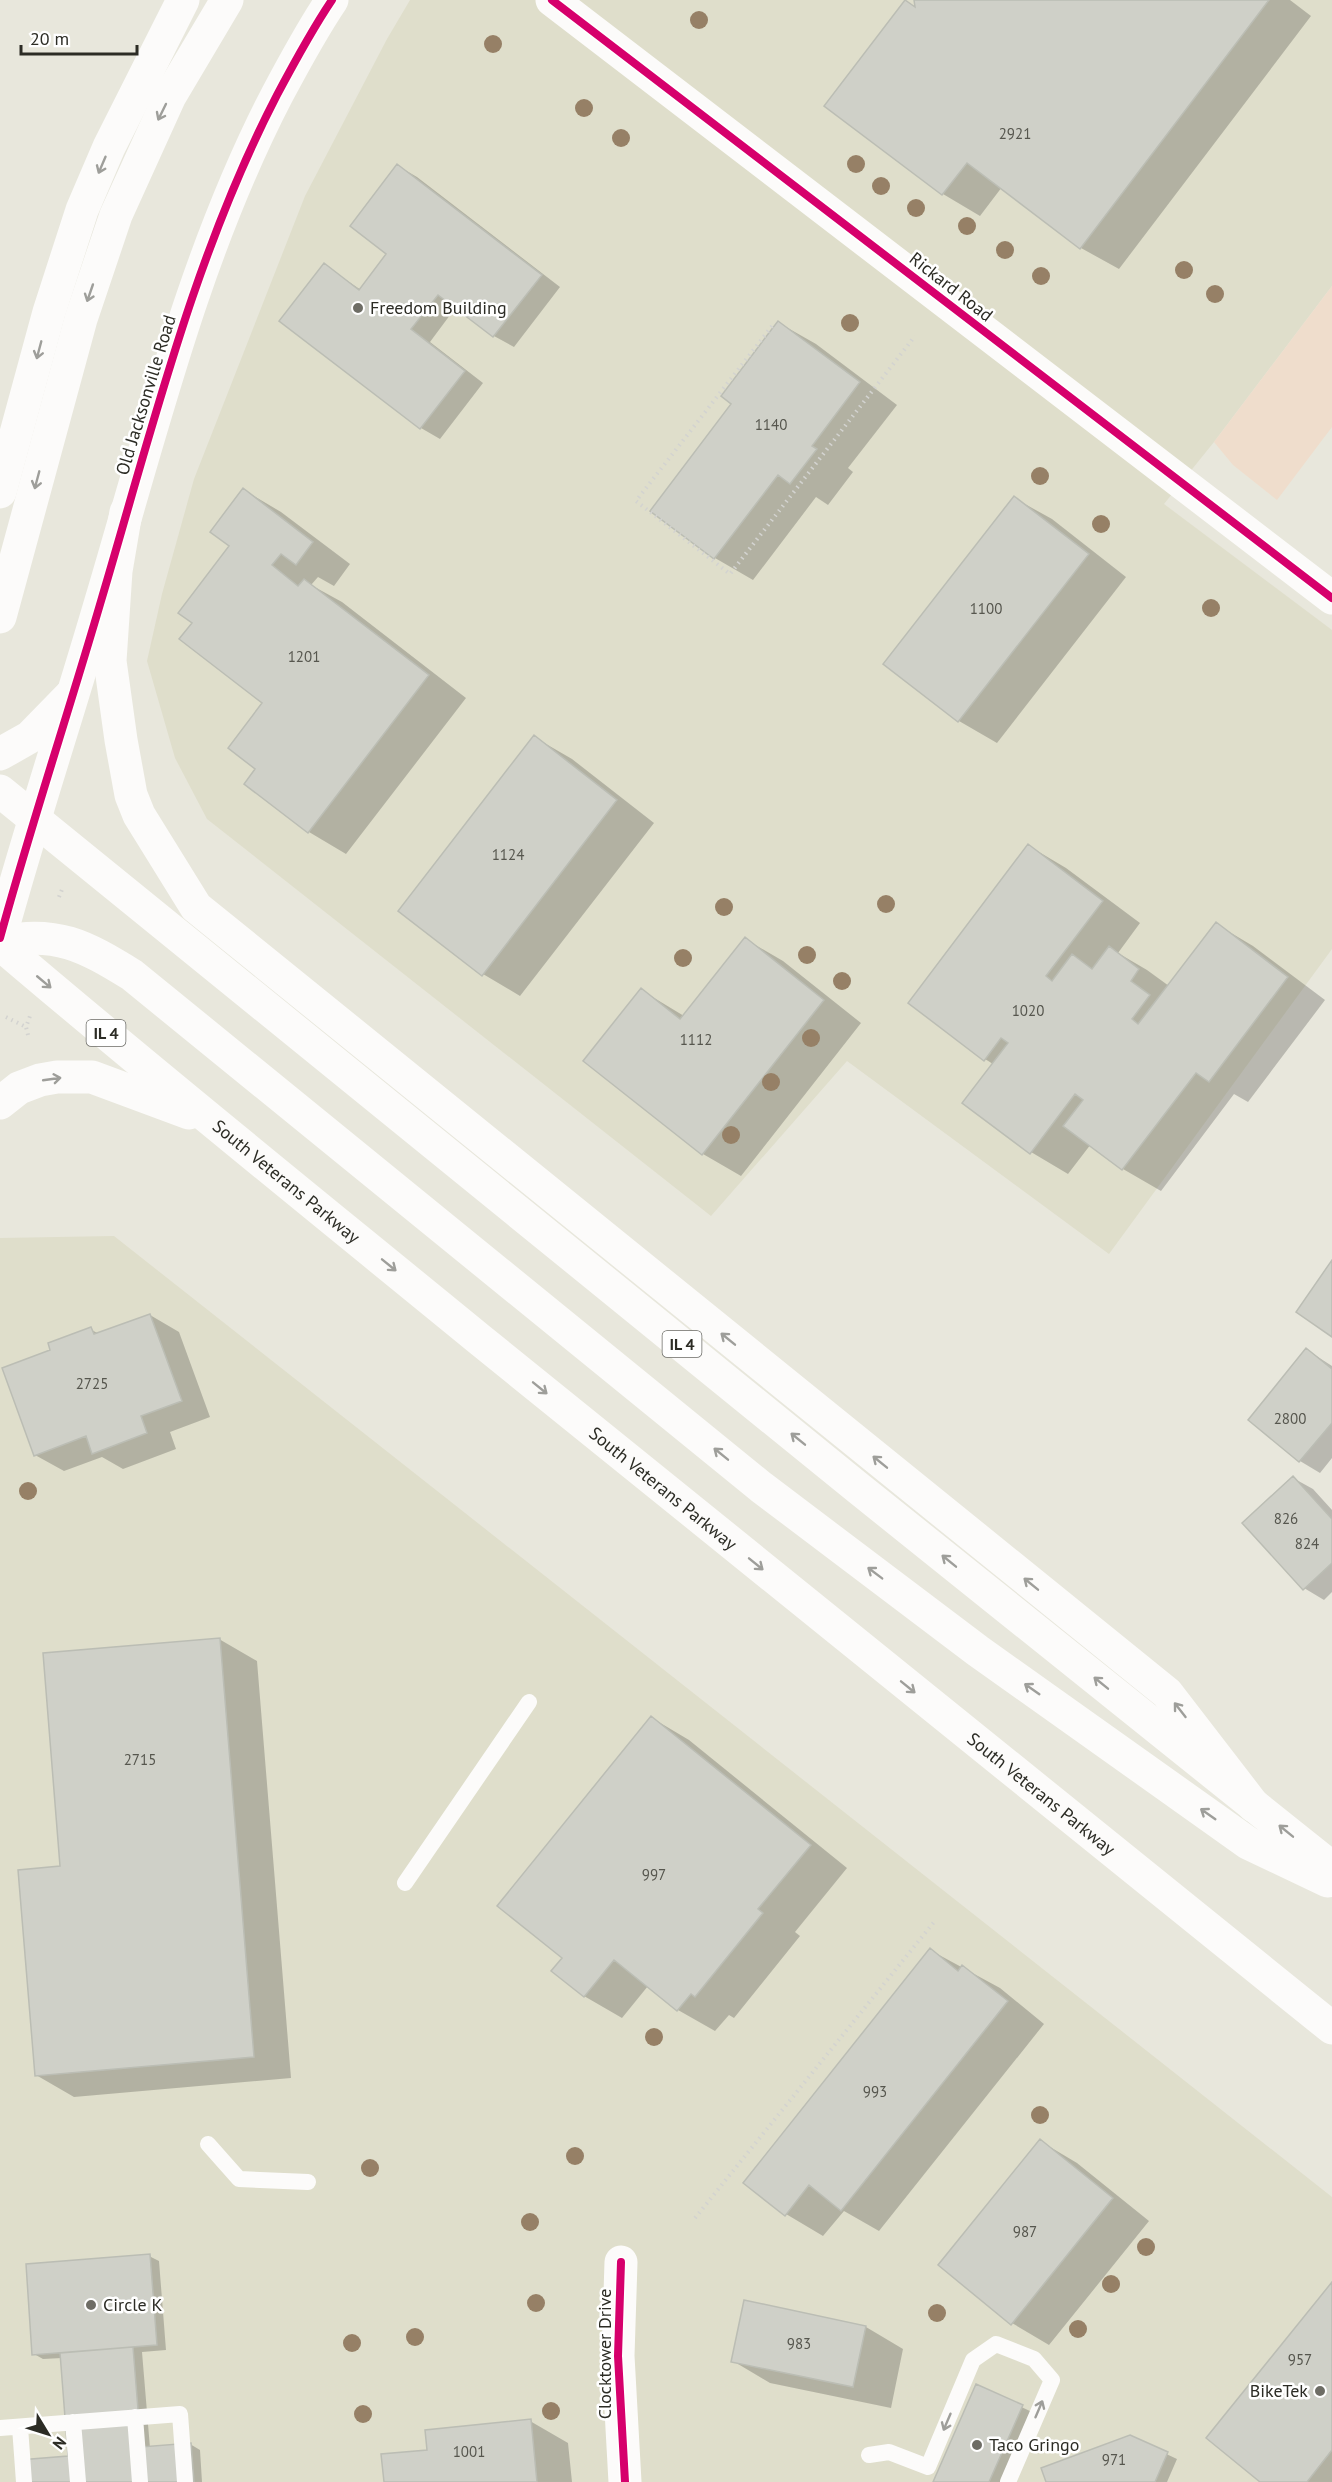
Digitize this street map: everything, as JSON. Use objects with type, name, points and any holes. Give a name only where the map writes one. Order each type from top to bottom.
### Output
[{"type":"main road","points":[[0,492],[49,312],[82,210],[109,147],[183,0]]},
{"type":"main road","points":[[0,617],[81,319],[116,215],[170,96],[227,0]]},
{"type":"main road","name":"Old Jacksonville Road","points":[[0,938],[33,818],[185,316],[219,221],[257,134],[311,30],[332,0]]},
{"type":"main road","name":"Rickard Road","points":[[552,0],[1332,597]]},
{"type":"main road","points":[[126,512],[116,572],[110,660],[121,740],[131,795],[139,815],[196,907],[1167,1693],[1254,1806]]},
{"type":"main road","points":[[0,754],[30,737],[71,695]]},
{"type":"main road","name":"IL 4","points":[[0,791],[858,1488],[1332,1868]]},
{"type":"main road","points":[[0,943],[23,937],[65,940],[87,949],[132,975],[799,1515],[978,1650],[1248,1842],[1332,1883]]},
{"type":"main road","name":"South Veterans Parkway","points":[[0,943],[213,1122],[944,1717],[1332,2028]]},
{"type":"main road","points":[[0,1103],[19,1088],[40,1080],[57,1077],[92,1077],[213,1122]]},
{"type":"main road","name":"Clocktower Drive","points":[[621,2262],[618,2356],[625,2482]]},
{"type":"lane","points":[[405,1883],[529,1702]]},
{"type":"lane","points":[[208,2144],[239,2179],[308,2182]]},
{"type":"lane","points":[[869,2455],[889,2452],[928,2467],[973,2360],[996,2344],[1034,2359],[1052,2380],[1008,2482]]},
{"type":"lane","points":[[0,2428],[180,2414],[185,2482]]},
{"type":"lane","points":[[135,2417],[140,2482]]},
{"type":"lane","points":[[74,2422],[78,2482]]},
{"type":"lane","points":[[20,2427],[24,2482]]},
{"type":"path","points":[[772,326],[636,501],[730,574],[915,336]]},
{"type":"path","points":[[28,1035],[26,1027],[30,1016]]},
{"type":"path","points":[[6,1017],[26,1027]]},
{"type":"path","points":[[695,2218],[934,1922]]},
{"type":"shaded area","points":[[410,0],[1332,0],[1332,286],[1164,504],[1332,630],[1332,949],[1109,1254],[847,1061],[711,1216],[207,819],[175,758],[147,661],[162,594],[194,479],[305,196],[387,39]]},
{"type":"shaded area","points":[[1332,286],[1332,427],[1277,500],[1233,465],[1214,442]]},
{"type":"shaded area","points":[[114,1236],[1332,2197],[1332,2482],[0,2482],[0,1238]]},
{"type":"building","points":[[905,0],[915,7],[914,0],[1269,0],[1080,249],[967,163],[942,195],[824,106]]},
{"type":"building","name":"Freedom Building","points":[[397,164],[542,275],[493,337],[438,295],[411,329],[465,371],[420,429],[279,321],[324,263],[359,290],[386,254],[350,226]]},
{"type":"building","points":[[778,321],[860,382],[812,446],[817,449],[790,484],[778,475],[714,559],[650,511],[731,404],[721,396]]},
{"type":"building","points":[[243,488],[313,542],[296,565],[281,554],[272,565],[298,586],[304,579],[429,675],[308,833],[244,784],[255,769],[228,748],[262,703],[179,639],[192,623],[178,613],[229,546],[210,532]]},
{"type":"building","points":[[1014,496],[1089,554],[958,722],[883,664]]},
{"type":"building","points":[[534,735],[617,800],[482,976],[398,911]]},
{"type":"building","points":[[1028,844],[1103,901],[1046,976],[1052,981],[1072,954],[1092,969],[1109,946],[1139,969],[1131,981],[1150,995],[1132,1019],[1138,1024],[1216,922],[1288,977],[1209,1082],[1196,1073],[1122,1170],[1063,1126],[1083,1100],[1075,1094],[1030,1154],[962,1103],[1008,1043],[1001,1038],[984,1061],[908,1003]]},
{"type":"building","points":[[745,937],[824,1000],[702,1155],[583,1061],[641,988],[680,1019]]},
{"type":"building","points":[[1332,1260],[1332,1337],[1296,1312]]},
{"type":"building","points":[[150,1314],[182,1401],[141,1416],[147,1433],[92,1454],[86,1436],[34,1456],[2,1368],[50,1350],[48,1343],[91,1327],[94,1334]]},
{"type":"building","points":[[1306,1348],[1332,1369],[1332,1423],[1299,1462],[1248,1420]]},
{"type":"building","points":[[1293,1476],[1332,1519],[1332,1563],[1303,1590],[1242,1523]]},
{"type":"building","points":[[220,1638],[254,2057],[35,2076],[18,1870],[60,1866],[43,1653]]},
{"type":"building","points":[[651,1716],[811,1845],[758,1909],[763,1913],[695,1997],[691,1994],[677,2011],[614,1960],[584,1997],[551,1971],[562,1958],[497,1906]]},
{"type":"building","points":[[930,1948],[958,1971],[962,1965],[1008,2001],[841,2211],[809,2185],[785,2216],[743,2183]]},
{"type":"building","points":[[1040,2139],[1113,2198],[1011,2325],[938,2265]]},
{"type":"building","points":[[150,2254],[157,2345],[32,2355],[26,2264]]},
{"type":"building","points":[[1332,2282],[1332,2450],[1307,2482],[1260,2482],[1206,2438]]},
{"type":"building","points":[[744,2300],[866,2326],[853,2387],[731,2362]]},
{"type":"building","points":[[133,2347],[141,2447],[191,2443],[194,2482],[21,2482],[19,2460],[68,2456],[60,2353]]},
{"type":"building","points":[[976,2384],[1023,2405],[989,2482],[933,2482]]},
{"type":"building","points":[[531,2419],[537,2482],[384,2482],[381,2454],[427,2450],[425,2430]]},
{"type":"building","points":[[1130,2435],[1168,2452],[1155,2482],[1046,2482],[1041,2468]]},
{"type":"cycle path","points":[[0,938],[157,408],[198,280],[248,156],[277,95],[332,0]]},
{"type":"cycle path","points":[[552,0],[1332,598]]},
{"type":"cycle path","points":[[621,2262],[618,2356],[625,2482]]},
{"type":"place","name":"Freedom Building","points":[[358,308]]},
{"type":"place","name":"Circle K","points":[[91,2305]]},
{"type":"place","name":"BikeTek","points":[[1320,2391]]},
{"type":"place","name":"Taco Gringo","points":[[977,2445]]}]
